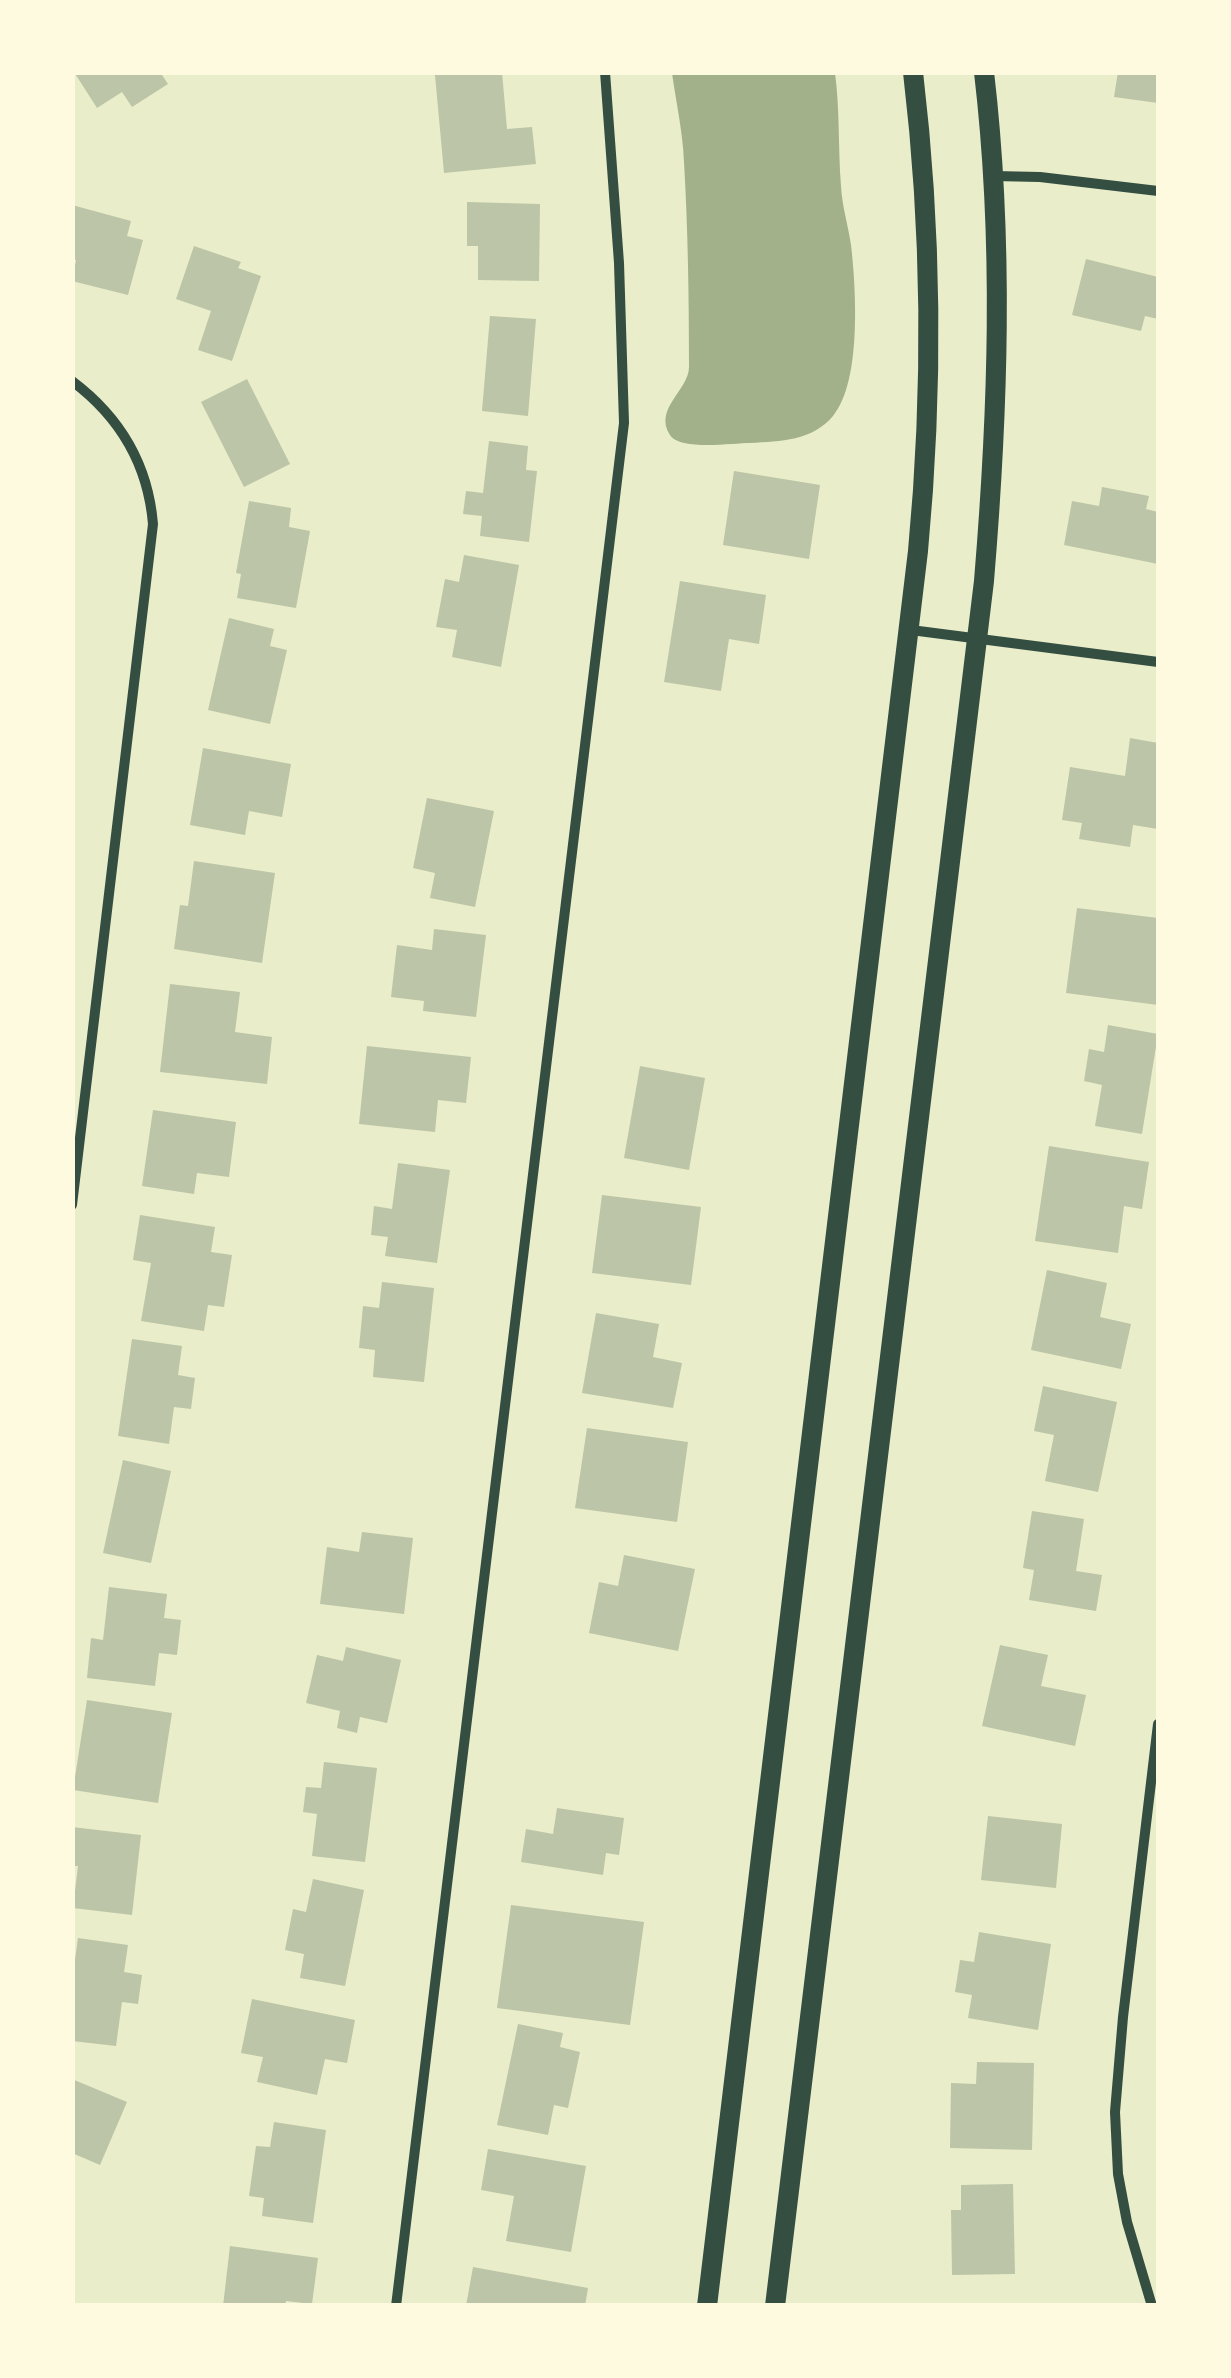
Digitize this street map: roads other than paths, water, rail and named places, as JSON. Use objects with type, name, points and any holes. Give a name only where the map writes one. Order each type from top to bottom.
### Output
[{"type":"main road","points":[[707,2306],[923,496],[928,343],[924,188],[914,72]]},
{"type":"main road","points":[[775,2306],[984,581],[997,396],[993,176],[984,72]]},
{"type":"street","points":[[396,2306],[624,423],[619,263],[605,72]]},
{"type":"street","points":[[993,176],[1158,190]]},
{"type":"street","points":[[72,381],[110,415],[130,442],[151,497],[153,524],[72,1205]]},
{"type":"street","points":[[910,630],[1158,662]]},
{"type":"street","points":[[1152,2306],[1126,2222],[1118,2174],[1115,2112],[1158,1724]]}]
